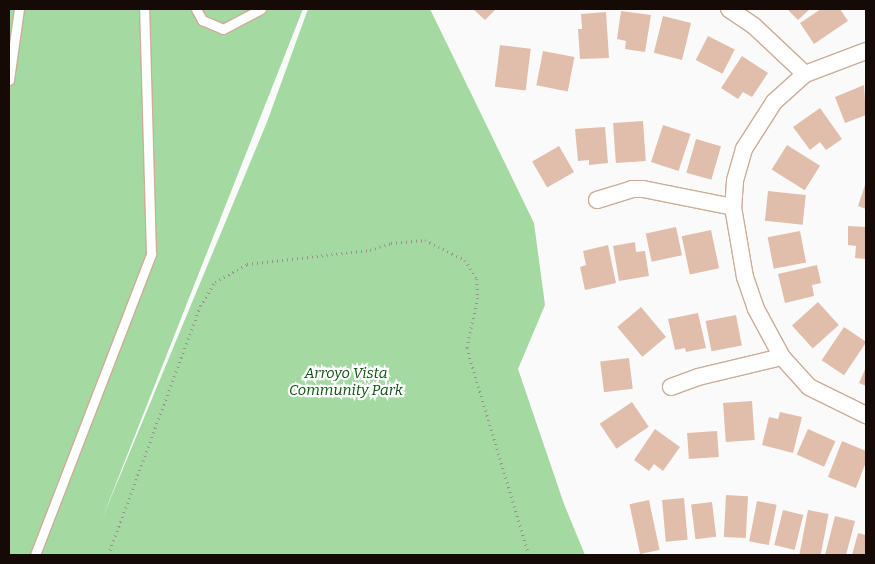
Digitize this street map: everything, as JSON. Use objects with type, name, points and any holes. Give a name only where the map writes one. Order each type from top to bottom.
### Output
[{"type":"street","points":[[729,9],[754,26],[805,74]]},
{"type":"street","points":[[866,51],[805,74],[774,102],[748,139],[739,163],[733,207],[745,277],[756,309],[782,357],[809,386],[866,416]]},
{"type":"street","points":[[598,200],[627,190],[643,189],[733,207]]},
{"type":"street","points":[[672,387],[698,377],[782,357]]},
{"type":"lane","points":[[9,80],[19,9]]},
{"type":"lane","points":[[35,555],[151,254],[144,9]]},
{"type":"lane","points":[[196,9],[202,20],[223,29],[260,9]]},
{"type":"path","points":[[108,555],[200,306],[216,282],[247,264],[425,240],[465,260],[477,278],[478,298],[468,348],[529,555]]},
{"type":"green space","name":"Arroyo Vista Community Park","points":[[9,9],[303,9],[102,519],[267,122],[308,9],[430,9],[534,223],[545,305],[518,369],[564,504],[585,555],[9,555]]},
{"type":"building","points":[[473,9],[496,9],[485,20]]},
{"type":"building","points":[[787,9],[810,9],[798,20]]},
{"type":"building","points":[[821,9],[840,9],[848,21],[814,44],[800,23]]},
{"type":"building","points":[[621,11],[651,15],[645,52],[625,49],[626,41],[617,39]]},
{"type":"building","points":[[606,12],[609,58],[580,59],[578,29],[582,29],[581,14]]},
{"type":"building","points":[[663,16],[691,23],[682,60],[654,53]]},
{"type":"building","points":[[708,36],[735,50],[722,74],[696,60]]},
{"type":"building","points":[[500,45],[531,49],[526,90],[495,87]]},
{"type":"building","points":[[543,51],[574,57],[568,91],[536,85]]},
{"type":"building","points":[[742,56],[768,73],[752,97],[743,92],[738,99],[721,88]]},
{"type":"building","points":[[864,85],[866,115],[845,123],[835,97]]},
{"type":"building","points":[[820,108],[842,139],[826,150],[820,142],[810,150],[793,127]]},
{"type":"building","points":[[643,121],[646,161],[616,163],[613,123]]},
{"type":"building","points":[[663,125],[691,134],[679,171],[651,162]]},
{"type":"building","points":[[605,127],[608,163],[589,165],[589,160],[578,161],[575,129]]},
{"type":"building","points":[[696,139],[721,146],[711,180],[686,173]]},
{"type":"building","points":[[787,145],[820,166],[805,190],[772,170]]},
{"type":"building","points":[[559,146],[574,172],[547,187],[532,162]]},
{"type":"building","points":[[866,182],[866,209],[858,206]]},
{"type":"building","points":[[768,191],[806,195],[803,225],[765,221]]},
{"type":"building","points":[[848,226],[866,227],[866,259],[855,258],[856,246],[848,245]]},
{"type":"building","points":[[676,227],[682,255],[652,262],[646,233]]},
{"type":"building","points":[[711,230],[719,268],[690,274],[682,236]]},
{"type":"building","points":[[800,231],[806,262],[774,269],[768,237]]},
{"type":"building","points":[[635,242],[636,252],[645,251],[649,276],[619,281],[613,246]]},
{"type":"building","points":[[608,245],[616,283],[585,290],[580,267],[586,265],[583,251]]},
{"type":"building","points":[[817,265],[821,283],[812,285],[814,296],[785,303],[778,274]]},
{"type":"building","points":[[818,302],[839,325],[813,348],[792,325]]},
{"type":"building","points":[[641,307],[666,337],[642,357],[617,327]]},
{"type":"building","points":[[698,313],[706,348],[686,352],[685,348],[675,350],[668,319]]},
{"type":"building","points":[[736,315],[742,345],[711,351],[706,321]]},
{"type":"building","points":[[844,327],[866,342],[844,375],[822,360]]},
{"type":"building","points":[[629,358],[633,389],[604,392],[600,362]]},
{"type":"building","points":[[866,367],[866,386],[859,383]]},
{"type":"building","points":[[752,401],[755,440],[726,442],[723,403]]},
{"type":"building","points":[[632,402],[649,427],[616,449],[600,424]]},
{"type":"building","points":[[780,412],[802,417],[793,453],[762,445],[769,417],[778,419]]},
{"type":"building","points":[[655,429],[680,447],[663,471],[654,464],[649,471],[634,460]]},
{"type":"building","points":[[808,429],[835,441],[824,467],[797,455]]},
{"type":"building","points":[[717,431],[719,457],[689,459],[687,433]]},
{"type":"building","points":[[842,441],[866,451],[866,462],[856,488],[828,477]]},
{"type":"building","points":[[726,495],[748,496],[746,538],[724,537]]},
{"type":"building","points":[[684,498],[688,540],[666,542],[662,500]]},
{"type":"building","points":[[649,500],[660,550],[640,554],[629,504]]},
{"type":"building","points":[[757,501],[777,505],[769,545],[749,541]]},
{"type":"building","points":[[712,502],[716,537],[695,539],[691,505]]},
{"type":"building","points":[[783,510],[803,515],[795,550],[774,545]]},
{"type":"building","points":[[808,510],[829,514],[821,555],[799,555]]},
{"type":"building","points":[[835,516],[855,521],[846,555],[825,555]]},
{"type":"building","points":[[858,533],[866,535],[866,555],[852,555]]}]
